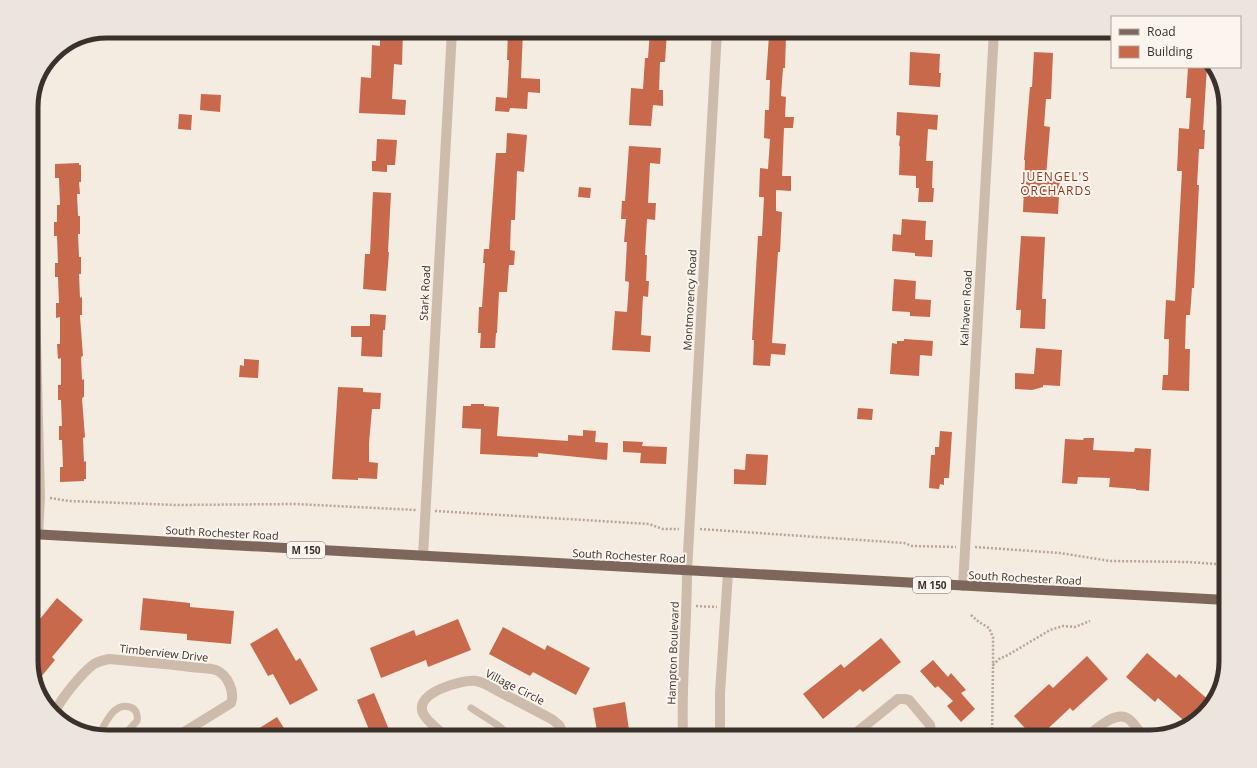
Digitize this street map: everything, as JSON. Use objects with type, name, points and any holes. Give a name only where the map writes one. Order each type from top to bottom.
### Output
[{"type":"main road","name":"South Rochester Road","points":[[38,535],[1219,600]]},
{"type":"street","name":"Stark Road","points":[[423,556],[452,38]]},
{"type":"street","name":"Montmorency Road","points":[[687,571],[717,38]]},
{"type":"street","name":"Kalhaven Road","points":[[963,586],[994,38]]},
{"type":"street","points":[[38,419],[40,497],[38,512]]},
{"type":"street","name":"Hampton Boulevard","points":[[683,730],[687,571]]},
{"type":"street","points":[[720,730],[720,693],[728,573]]},
{"type":"street","name":"Timberview Drive","points":[[57,708],[62,700],[84,674],[102,660],[109,659],[215,670],[222,674],[232,690],[233,697],[231,703],[187,730]]},
{"type":"street","name":"Village Circle","points":[[439,730],[428,720],[423,713],[422,706],[424,700],[431,694],[458,682],[468,681],[484,683],[553,720],[559,725],[562,730]]},
{"type":"street","points":[[860,730],[898,699],[904,698],[909,700],[930,725],[931,730]]},
{"type":"street","points":[[1096,730],[1113,718],[1122,716],[1128,718],[1137,730]]},
{"type":"lane","points":[[101,729],[116,709],[124,706],[133,708],[137,714],[137,721],[129,730]]},
{"type":"lane","points":[[471,708],[503,730]]},
{"type":"path","points":[[40,497],[69,501],[177,505],[296,504],[425,511],[649,524],[663,529],[689,528],[904,543],[912,546],[965,547],[1060,553],[1110,561],[1219,564]]},
{"type":"path","points":[[695,606],[718,607]]},
{"type":"path","points":[[971,615],[989,628],[993,637],[992,730]]},
{"type":"path","points":[[993,665],[999,659],[1050,630],[1063,626],[1075,627],[1090,621]]},
{"type":"building","points":[[380,38],[403,38],[402,65],[394,64],[392,99],[406,100],[405,115],[359,113],[361,77],[371,78],[372,45],[380,46]]},
{"type":"building","points":[[508,38],[523,38],[521,78],[540,79],[540,93],[528,92],[527,109],[510,108],[509,112],[495,111],[496,97],[507,98],[509,60],[507,60]]},
{"type":"building","points":[[649,38],[667,38],[665,62],[660,62],[659,90],[663,90],[663,106],[653,105],[651,126],[629,125],[631,88],[643,89],[645,58],[648,58]]},
{"type":"building","points":[[769,38],[786,38],[785,68],[783,68],[781,96],[786,97],[785,117],[794,117],[793,128],[784,128],[782,176],[791,176],[791,191],[776,190],[776,211],[782,212],[772,343],[786,344],[785,355],[771,354],[770,366],[753,365],[754,340],[752,340],[758,236],[762,236],[764,197],[759,197],[760,168],[768,169],[770,139],[764,138],[765,110],[769,110],[770,80],[766,80]]},
{"type":"building","points":[[910,52],[940,54],[940,87],[909,85]]},
{"type":"building","points":[[1034,52],[1053,53],[1051,99],[1046,99],[1044,126],[1050,127],[1046,177],[1060,177],[1058,214],[1023,212],[1024,160],[1030,87],[1032,87]]},
{"type":"building","points":[[1188,68],[1207,68],[1203,130],[1205,130],[1204,149],[1199,149],[1197,185],[1199,185],[1194,288],[1192,288],[1190,315],[1186,315],[1185,349],[1190,349],[1189,391],[1162,390],[1163,375],[1168,375],[1169,339],[1164,339],[1166,300],[1175,301],[1182,171],[1177,171],[1179,128],[1189,129],[1191,98],[1186,98]]},
{"type":"building","points":[[201,94],[221,95],[220,112],[200,110]]},
{"type":"building","points":[[897,112],[938,115],[937,130],[928,129],[926,161],[933,161],[933,202],[918,202],[919,188],[916,188],[916,176],[899,175],[900,136],[896,135]]},
{"type":"building","points":[[179,114],[192,115],[191,130],[178,129]]},
{"type":"building","points":[[507,133],[527,135],[524,172],[517,171],[515,220],[511,220],[510,250],[515,251],[514,265],[509,265],[507,292],[499,292],[495,348],[480,348],[481,333],[478,333],[479,307],[482,307],[485,263],[483,263],[484,249],[489,249],[496,153],[506,153]]},
{"type":"building","points":[[377,139],[397,140],[395,165],[387,165],[387,172],[372,171],[372,161],[376,161]]},
{"type":"building","points":[[629,146],[661,148],[660,164],[650,163],[648,203],[656,203],[655,220],[647,219],[645,255],[647,255],[646,281],[649,281],[648,297],[643,296],[641,335],[651,336],[650,352],[612,350],[615,311],[627,312],[629,282],[625,281],[627,242],[624,242],[626,219],[621,219],[622,201],[625,201]]},
{"type":"building","points":[[79,163],[79,165],[81,165],[81,182],[79,182],[80,194],[77,194],[78,216],[80,216],[80,234],[78,234],[79,257],[81,257],[81,274],[79,274],[80,298],[82,297],[82,315],[80,315],[80,317],[83,356],[81,358],[82,380],[84,379],[84,397],[82,399],[86,479],[84,479],[84,481],[60,482],[60,467],[63,467],[62,440],[59,440],[59,426],[62,426],[61,400],[58,400],[58,385],[61,385],[61,358],[58,359],[57,344],[60,344],[60,317],[56,318],[56,303],[59,303],[58,277],[55,277],[55,263],[58,263],[57,236],[54,236],[54,222],[57,222],[57,205],[60,205],[59,178],[55,178],[55,164]]},
{"type":"building","points":[[579,187],[591,188],[590,198],[578,197]]},
{"type":"building","points":[[373,192],[391,193],[386,291],[363,289],[365,254],[370,254]]},
{"type":"building","points":[[902,219],[926,221],[925,240],[933,240],[932,257],[915,256],[915,253],[892,251],[893,234],[901,235]]},
{"type":"building","points":[[1021,236],[1045,237],[1042,299],[1046,299],[1045,329],[1020,328],[1021,310],[1016,310]]},
{"type":"building","points":[[894,279],[916,281],[915,299],[931,300],[930,317],[910,316],[910,312],[892,311]]},
{"type":"building","points":[[370,314],[386,315],[385,330],[383,330],[382,357],[361,356],[362,337],[351,337],[351,326],[370,326]]},
{"type":"building","points":[[904,339],[933,341],[932,356],[920,355],[919,376],[890,374],[892,343],[897,344],[897,341],[904,341]]},
{"type":"building","points":[[1036,348],[1062,350],[1060,386],[1043,385],[1043,387],[1032,390],[1015,389],[1015,373],[1034,374]]},
{"type":"building","points":[[244,359],[259,360],[258,378],[239,377],[240,365],[244,366]]},
{"type":"building","points":[[338,387],[363,388],[363,392],[381,393],[380,409],[372,409],[369,443],[369,462],[378,463],[377,479],[332,479]]},
{"type":"building","points":[[471,404],[484,404],[484,406],[499,407],[497,436],[568,441],[568,435],[583,436],[583,430],[596,431],[595,442],[608,443],[607,460],[538,453],[538,457],[480,454],[481,429],[462,428],[463,406],[471,406]]},
{"type":"building","points":[[858,408],[873,409],[872,420],[857,419]]},
{"type":"building","points":[[940,431],[952,432],[949,478],[944,478],[944,485],[940,484],[939,489],[929,488],[931,455],[935,455],[935,447],[939,447]]},
{"type":"building","points":[[1084,438],[1094,438],[1093,450],[1134,452],[1135,448],[1151,449],[1149,491],[1109,487],[1110,478],[1078,477],[1077,484],[1062,483],[1065,439],[1083,440]]},
{"type":"building","points":[[623,441],[643,442],[642,446],[667,447],[666,464],[640,463],[641,453],[623,452]]},
{"type":"building","points":[[746,454],[768,455],[766,485],[734,484],[734,469],[745,470]]},
{"type":"building","points":[[57,598],[83,620],[52,657],[55,660],[40,678],[38,665],[38,621]]},
{"type":"building","points":[[143,598],[190,603],[190,607],[234,611],[231,644],[187,640],[187,634],[140,630]]},
{"type":"building","points":[[458,619],[471,650],[428,667],[426,660],[381,678],[370,648],[414,630],[416,636]]},
{"type":"building","points":[[503,627],[545,650],[547,645],[590,668],[576,695],[533,672],[530,676],[489,654]]},
{"type":"building","points":[[277,628],[296,661],[300,658],[318,690],[290,705],[273,674],[268,676],[250,644]]},
{"type":"building","points":[[881,638],[901,662],[863,692],[860,689],[823,719],[803,694],[841,664],[844,668]]},
{"type":"building","points":[[1147,653],[1176,678],[1179,674],[1207,699],[1199,710],[1184,721],[1158,698],[1155,702],[1126,677]]},
{"type":"building","points":[[1087,656],[1108,679],[1073,711],[1070,708],[1046,730],[1027,730],[1014,716],[1049,684],[1053,688]]},
{"type":"building","points":[[933,660],[948,677],[951,673],[966,690],[961,693],[975,709],[961,722],[947,706],[953,701],[938,686],[935,688],[920,671]]},
{"type":"building","points":[[374,693],[389,730],[369,730],[357,700]]},
{"type":"building","points":[[625,702],[629,730],[597,730],[593,708]]},
{"type":"building","points":[[277,717],[285,730],[256,730]]},
{"type":"district","name":"JUENGEL'S ORCHARDS","points":[[1056,184]]}]
